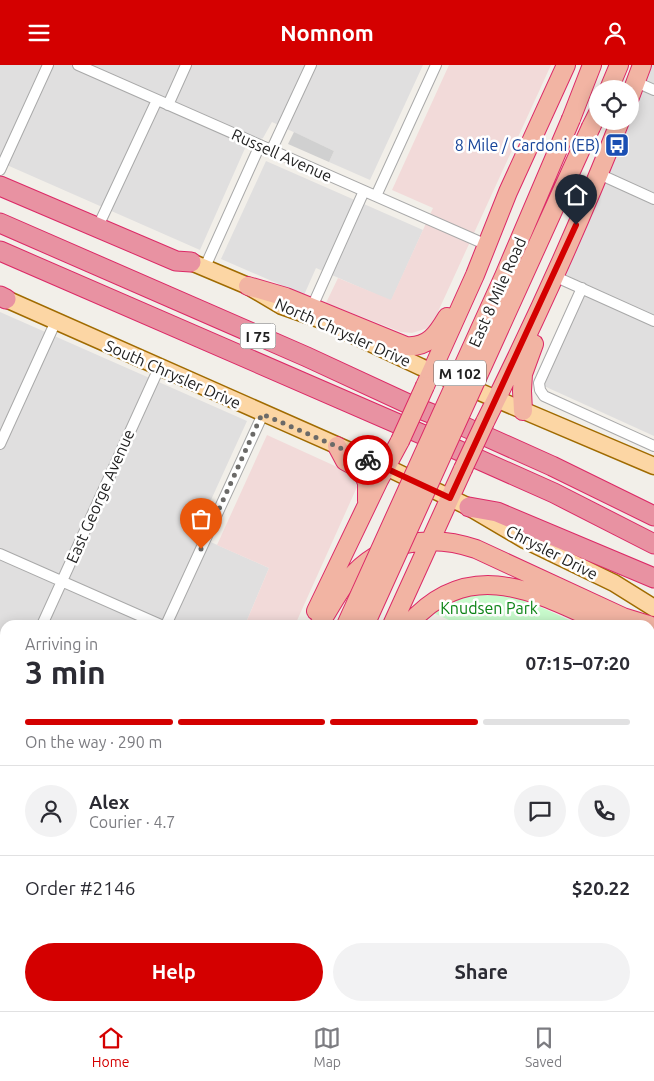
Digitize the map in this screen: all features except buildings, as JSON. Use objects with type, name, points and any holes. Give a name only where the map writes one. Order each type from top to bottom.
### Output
[{"type":"highway","points":[[311,620],[400,441],[475,275],[508,192],[566,65]]},
{"type":"highway","name":"East 8 Mile Road","points":[[348,620],[500,285],[592,65]]},
{"type":"highway","points":[[613,80],[619,65]]},
{"type":"highway","points":[[636,80],[642,65]]},
{"type":"highway","name":"East 8 Mile Road","points":[[367,620],[589,130]]},
{"type":"highway","points":[[394,620],[554,276],[599,175],[616,130]]},
{"type":"highway","points":[[0,186],[176,261],[198,265]]},
{"type":"highway","name":"I 75","points":[[0,223],[509,447],[654,516]]},
{"type":"highway","name":"I 75","points":[[0,251],[554,493],[654,544]]},
{"type":"highway","points":[[248,286],[286,297],[315,313],[402,345],[416,346],[426,343],[435,336],[475,275]]},
{"type":"highway","points":[[524,411],[523,374],[553,294],[554,276]]},
{"type":"highway","points":[[337,446],[345,461],[358,468],[366,480],[368,489],[366,507]]},
{"type":"highway","points":[[469,507],[497,512],[654,577]]},
{"type":"highway","points":[[323,620],[344,585],[370,559],[410,542],[430,541],[455,543],[476,549],[633,620]]},
{"type":"highway","points":[[413,620],[424,609],[443,596],[468,587],[491,585],[531,592],[595,620]]},
{"type":"main road","points":[[198,265],[248,286]]},
{"type":"main road","name":"South Chrysler Drive","points":[[3,298],[262,414],[386,467],[450,498]]},
{"type":"main road","name":"North Chrysler Drive","points":[[315,313],[428,379],[496,399]]},
{"type":"main road","points":[[496,399],[654,466]]},
{"type":"main road","name":"Chrysler Drive","points":[[450,498],[469,507],[525,541],[614,583],[654,608]]},
{"type":"street","points":[[0,170],[48,65]]},
{"type":"street","name":"Russell Avenue","points":[[78,65],[487,245]]},
{"type":"street","points":[[168,105],[186,65]]},
{"type":"street","points":[[271,151],[311,65]]},
{"type":"street","points":[[376,196],[436,65]]},
{"type":"street","points":[[639,89],[654,90]]},
{"type":"street","points":[[101,220],[157,100]]},
{"type":"street","points":[[198,265],[260,145]]},
{"type":"street","points":[[599,175],[654,199]]},
{"type":"street","points":[[315,313],[364,191]]},
{"type":"street","points":[[554,276],[654,321]]},
{"type":"street","points":[[582,288],[540,380],[540,390],[544,396],[654,446]]},
{"type":"street","points":[[0,444],[56,321]]},
{"type":"street","name":"East George Avenue","points":[[44,620],[159,368]]},
{"type":"street","points":[[168,620],[262,414]]},
{"type":"street","points":[[0,554],[150,620]]},
{"type":"shaded area","points":[[0,65],[423,65],[370,180],[329,162],[334,151],[272,122],[263,138],[246,146],[200,250],[0,162]]},
{"type":"shaded area","points":[[449,65],[551,65],[431,327],[412,333],[401,332],[326,303],[338,278],[391,300],[433,208],[392,190]]},
{"type":"shaded area","points":[[648,65],[654,65],[654,436],[544,386],[588,286],[563,273],[621,130],[639,130],[639,87]]},
{"type":"shaded area","points":[[294,132],[334,151],[329,162],[288,144]]},
{"type":"shaded area","points":[[266,161],[423,230],[391,301],[316,268],[304,295],[221,259]]},
{"type":"shaded area","points":[[0,312],[247,421],[195,535],[269,568],[247,620],[0,620]]},
{"type":"shaded area","points":[[267,435],[346,471],[354,480],[357,487],[297,620],[247,620],[269,568],[217,545]]},
{"type":"green space","name":"Knudsen Park","points":[[496,592],[523,599],[569,620],[449,620],[429,611],[459,596]]},
{"type":"way so far","points":[[201,549],[262,414],[368,460]]},
{"type":"place","name":"8 Mile / Cardoni (EB)","points":[[617,145]]},
{"type":"route","points":[[368,460],[450,498],[576,225]]}]
